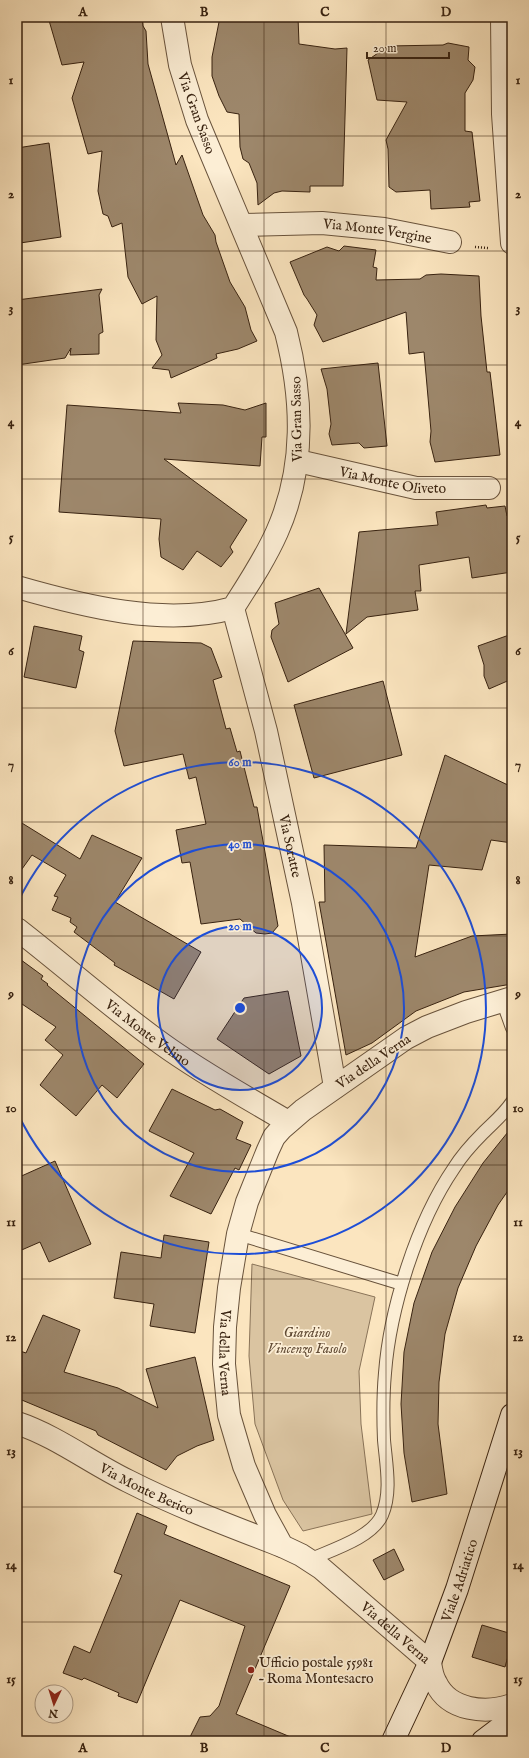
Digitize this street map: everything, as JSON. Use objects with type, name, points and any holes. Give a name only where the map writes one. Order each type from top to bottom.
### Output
[{"type":"street","name":"Via Gran Sasso","points":[[172,17],[180,65],[197,120],[286,332],[294,364],[298,397],[298,461],[290,497],[277,532],[256,572],[233,608]]},
{"type":"street","points":[[502,17],[504,114],[502,246]]},
{"type":"street","name":"Via Monte Vergine","points":[[242,225],[322,223],[384,229],[450,242]]},
{"type":"street","name":"Via Monte Oliveto","points":[[298,461],[416,488],[489,488]]},
{"type":"street","points":[[17,586],[77,602],[155,614],[195,615],[215,613],[233,608]]},
{"type":"street","name":"Via Soratte","points":[[233,608],[266,731],[303,903],[335,1087]]},
{"type":"street","name":"Via Monte Velino","points":[[17,929],[65,966],[131,1021],[164,1045],[288,1122]]},
{"type":"street","name":"Via della Verna","points":[[507,999],[447,1019],[406,1038],[335,1087],[288,1122],[274,1137],[261,1165],[247,1202],[238,1234],[229,1288],[225,1327],[224,1364],[227,1403],[233,1432],[244,1466],[265,1515],[282,1546],[309,1560],[379,1617],[430,1662],[437,1686],[445,1696],[454,1703],[473,1709],[498,1708],[512,1704]]},
{"type":"street","name":"Viale Adriatico","points":[[393,1741],[430,1662],[462,1576],[512,1415]]},
{"type":"street","name":"Via Monte Berico","points":[[17,1423],[52,1439],[130,1482],[189,1510],[282,1546]]},
{"type":"street","points":[[483,1741],[512,1719]]},
{"type":"lane","points":[[507,999],[512,1028]]},
{"type":"lane","points":[[309,1560],[362,1536],[377,1524],[382,1515],[386,1504],[387,1484],[383,1420],[385,1371],[402,1284],[417,1243],[444,1184],[468,1150],[512,1102]]},
{"type":"lane","points":[[238,1234],[402,1284]]},
{"type":"path","name":"Via Monte Vergine","points":[[450,242],[502,246]]},
{"type":"green space","name":"Giardino Vincenzo Fasolo","points":[[252,1264],[375,1297],[359,1371],[361,1424],[372,1514],[303,1531],[283,1500],[255,1424],[249,1356]]},
{"type":"building","points":[[48,17],[142,17],[143,26],[146,31],[148,64],[176,165],[182,155],[203,215],[215,235],[230,282],[245,307],[251,330],[257,341],[238,349],[216,354],[217,358],[171,378],[169,370],[152,368],[162,355],[156,340],[157,296],[142,304],[128,277],[122,223],[112,227],[108,216],[103,214],[98,191],[102,151],[88,154],[72,98],[84,62],[62,65]]},
{"type":"building","points":[[220,17],[298,17],[299,44],[335,49],[347,48],[343,186],[310,186],[310,192],[282,191],[274,193],[258,205],[257,183],[249,163],[243,159],[240,147],[239,114],[227,112],[219,96],[212,76],[212,57]]},
{"type":"building","points":[[448,43],[469,47],[468,60],[475,67],[473,80],[465,93],[465,131],[472,132],[480,201],[469,202],[470,207],[431,209],[430,190],[396,192],[389,187],[388,149],[386,140],[407,102],[377,100],[368,60],[388,46],[443,45]]},
{"type":"building","points":[[49,143],[61,237],[20,243],[20,236],[17,237],[17,148]]},
{"type":"building","points":[[344,246],[376,250],[373,267],[377,268],[376,280],[420,279],[426,275],[441,274],[479,276],[481,316],[487,372],[490,372],[500,455],[435,462],[430,442],[431,431],[424,352],[409,354],[406,312],[323,342],[314,325],[317,315],[304,295],[290,262],[327,247],[339,251]]},
{"type":"building","points":[[102,289],[99,295],[103,332],[99,334],[99,354],[70,355],[71,348],[65,358],[17,365],[17,300]]},
{"type":"building","points":[[378,363],[387,446],[364,448],[359,443],[332,445],[329,434],[331,424],[327,389],[321,369]]},
{"type":"building","points":[[178,403],[223,405],[245,410],[266,403],[266,437],[262,437],[260,466],[164,459],[247,520],[230,547],[233,552],[221,567],[197,551],[183,570],[161,557],[159,539],[161,519],[59,512],[67,405],[181,413]]},
{"type":"building","points":[[486,505],[487,508],[505,506],[507,516],[512,515],[512,572],[472,578],[469,557],[419,565],[421,591],[415,591],[418,610],[367,617],[346,634],[359,532],[438,525],[436,512]]},
{"type":"building","points":[[319,588],[353,648],[288,682],[271,637],[272,630],[279,624],[275,603]]},
{"type":"building","points":[[34,626],[82,636],[79,650],[84,652],[76,688],[24,677]]},
{"type":"building","points":[[512,634],[512,679],[489,689],[484,676],[484,665],[478,646]]},
{"type":"building","points":[[133,641],[201,643],[211,648],[222,677],[213,680],[226,729],[230,728],[237,752],[240,751],[254,807],[257,807],[278,926],[272,933],[256,933],[240,919],[201,924],[190,862],[182,863],[176,830],[206,824],[196,777],[189,779],[183,754],[124,766],[115,731]]},
{"type":"building","points":[[383,681],[402,755],[314,778],[294,705]]},
{"type":"building","points":[[445,755],[512,787],[512,843],[491,840],[482,870],[429,865],[415,957],[472,936],[512,934],[512,984],[464,992],[416,1011],[372,1043],[346,1055],[319,902],[325,902],[324,845],[416,848]]},
{"type":"building","points":[[17,820],[80,859],[92,835],[142,858],[115,902],[201,952],[174,999],[114,965],[115,963],[74,932],[77,927],[70,922],[71,918],[52,910],[58,897],[54,896],[66,875],[32,855],[17,876]]},
{"type":"building","points":[[17,957],[43,976],[41,979],[48,984],[47,985],[144,1064],[117,1098],[102,1085],[76,1116],[40,1085],[63,1055],[45,1040],[56,1027],[22,1004],[17,1011]]},
{"type":"building","points":[[288,991],[301,1056],[269,1074],[217,1039],[244,998]]},
{"type":"building","points":[[172,1089],[215,1110],[220,1109],[243,1122],[236,1139],[251,1145],[239,1170],[235,1168],[211,1214],[170,1196],[194,1153],[149,1131]]},
{"type":"building","points":[[512,1127],[512,1185],[498,1205],[476,1246],[458,1288],[445,1334],[439,1382],[438,1424],[447,1494],[412,1502],[404,1453],[401,1404],[404,1352],[414,1303],[432,1252],[455,1207],[483,1163]]},
{"type":"building","points":[[55,1161],[91,1244],[49,1262],[40,1242],[17,1252],[17,1178]]},
{"type":"building","points":[[164,1235],[209,1242],[195,1333],[150,1326],[154,1304],[114,1298],[121,1252],[161,1258]]},
{"type":"building","points":[[43,1315],[80,1330],[64,1372],[118,1388],[158,1408],[146,1369],[195,1357],[214,1440],[197,1446],[177,1456],[166,1470],[98,1435],[96,1431],[17,1398],[17,1350],[26,1353]]},
{"type":"building","points":[[137,1513],[167,1526],[164,1534],[290,1586],[236,1714],[300,1741],[188,1741],[200,1717],[210,1716],[219,1706],[245,1626],[180,1600],[137,1703],[118,1696],[119,1693],[84,1678],[82,1680],[63,1673],[74,1646],[90,1653],[122,1575],[114,1572]]},
{"type":"building","points":[[394,1549],[404,1570],[384,1580],[373,1560]]},
{"type":"building","points":[[482,1625],[512,1634],[512,1642],[505,1667],[472,1657]]},
{"type":"place","name":"Ufficio postale 55981 – Roma Montesacro","points":[[251,1670]]}]
